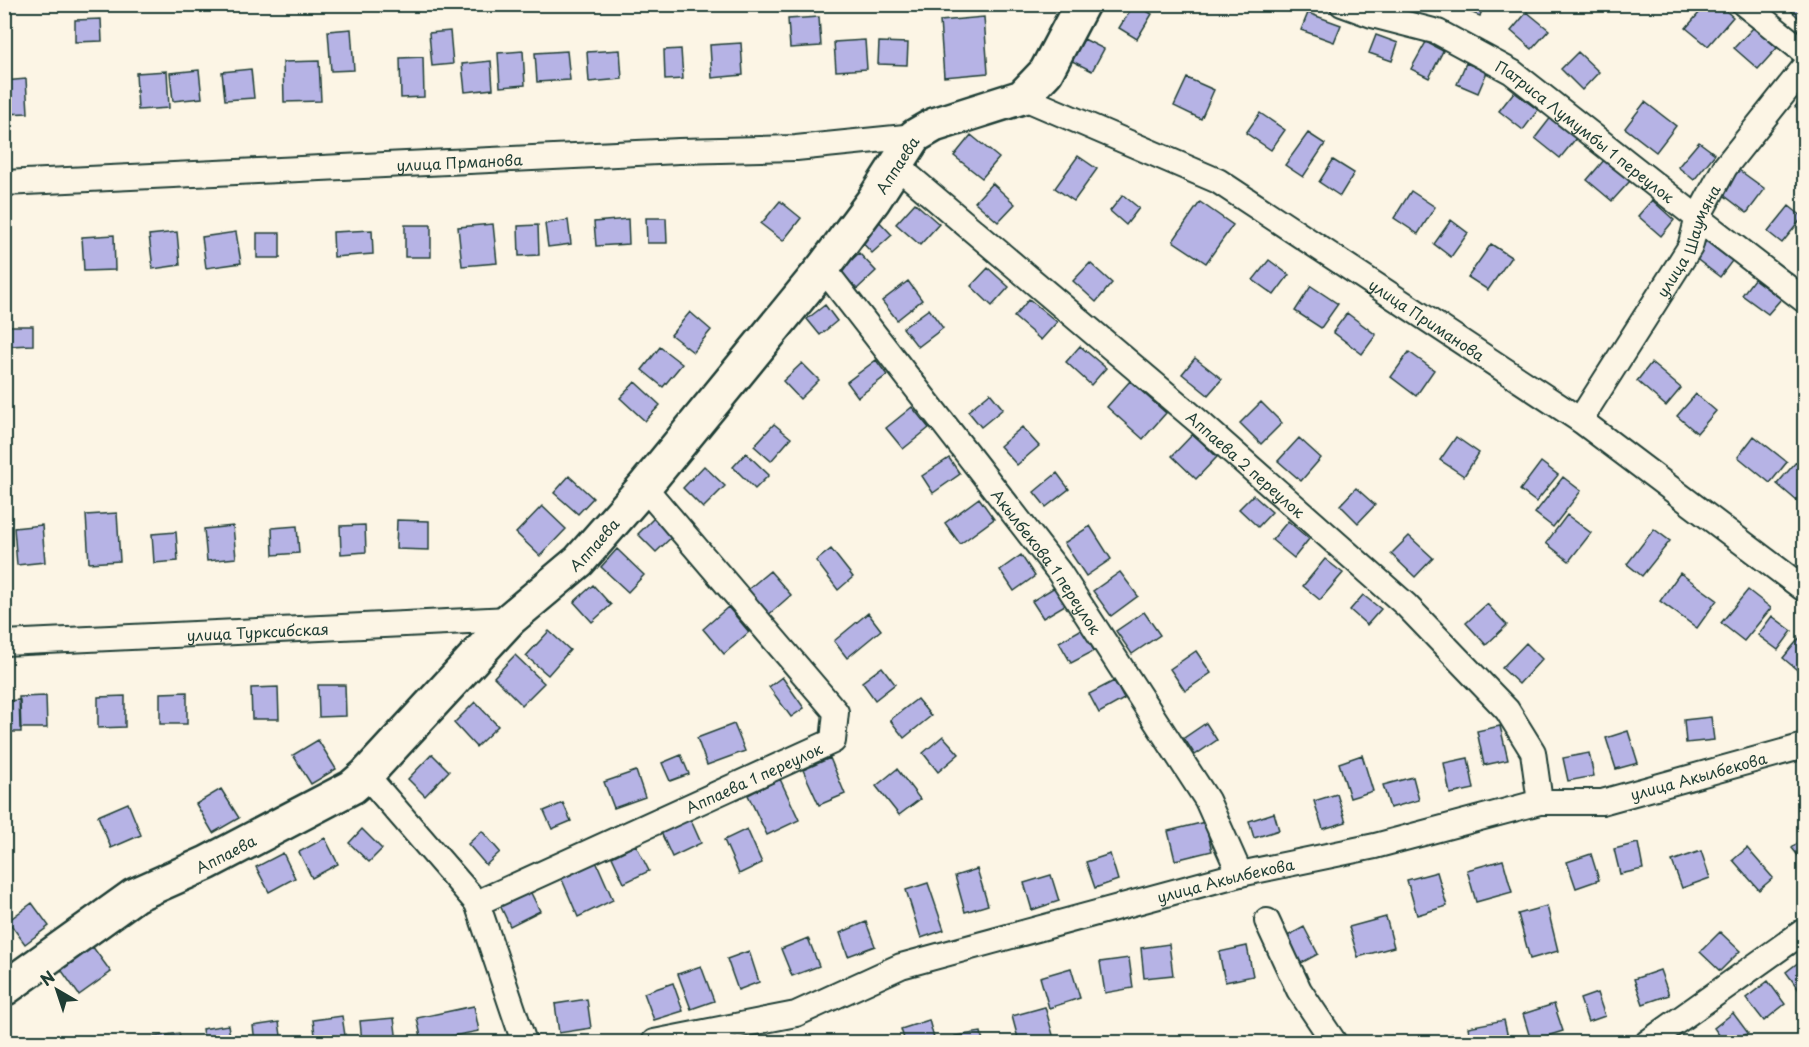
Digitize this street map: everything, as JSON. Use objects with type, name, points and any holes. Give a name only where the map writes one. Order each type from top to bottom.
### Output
[{"type":"street","name":"Аппаева","points":[[4,989],[135,895],[207,863],[352,787],[366,775],[510,619],[579,561],[644,487],[823,268],[897,166],[915,136],[934,125],[1022,97],[1046,72],[1082,4]]},
{"type":"street","name":"Патриса Лумумбы 1 переулок","points":[[1342,4],[1372,15],[1438,32],[1512,72],[1804,300]]},
{"type":"street","points":[[1744,4],[1804,52]]},
{"type":"street","name":"улица Шаумяна","points":[[1580,420],[1690,247],[1698,217],[1725,167],[1804,68]]},
{"type":"street","name":"улица Приманова","points":[[1022,97],[1218,181],[1580,420],[1804,589]]},
{"type":"street","name":"улица Прманова","points":[[4,183],[667,151],[796,147],[915,136]]},
{"type":"street","name":"Аппаева 2 переулок","points":[[897,166],[1199,422],[1406,605],[1507,710],[1533,752],[1540,802]]},
{"type":"street","name":"Акылбекова 1 переулок","points":[[823,268],[1059,572],[1207,800],[1240,874]]},
{"type":"street","name":"Аппаева 1 переулок","points":[[477,903],[833,741],[836,712],[644,487]]},
{"type":"street","name":"улица Турксибская","points":[[4,643],[510,619]]},
{"type":"street","name":"улица Акылбекова","points":[[654,1042],[796,1014],[901,966],[1240,874],[1375,846],[1540,802],[1602,802],[1804,746]]},
{"type":"street","points":[[366,775],[477,903],[524,1042]]},
{"type":"street","points":[[1267,921],[1299,990],[1334,1042]]},
{"type":"street","points":[[1648,1042],[1804,931]]},
{"type":"building","points":[[1134,4],[1152,14],[1137,39],[1119,28]]},
{"type":"building","points":[[1450,4],[1484,4],[1480,16]]},
{"type":"building","points":[[1707,4],[1718,4],[1733,17],[1708,46],[1686,28]]},
{"type":"building","points":[[1784,4],[1804,4],[1804,14],[1800,19]]},
{"type":"building","points":[[1527,12],[1549,30],[1532,49],[1511,31]]},
{"type":"building","points":[[1308,13],[1341,25],[1334,42],[1301,30]]},
{"type":"building","points":[[819,17],[821,46],[790,48],[788,19]]},
{"type":"building","points":[[984,17],[988,73],[944,77],[940,21]]},
{"type":"building","points":[[101,19],[102,41],[75,42],[75,20]]},
{"type":"building","points":[[1754,27],[1777,48],[1758,69],[1734,48]]},
{"type":"building","points":[[351,29],[354,70],[331,71],[328,31]]},
{"type":"building","points":[[450,31],[453,64],[432,66],[429,33]]},
{"type":"building","points":[[1376,35],[1398,43],[1392,61],[1369,53]]},
{"type":"building","points":[[1084,39],[1104,49],[1092,71],[1072,61]]},
{"type":"building","points":[[865,40],[867,69],[836,71],[834,42]]},
{"type":"building","points":[[879,42],[908,43],[907,65],[878,64]]},
{"type":"building","points":[[1426,42],[1443,51],[1429,78],[1411,69]]},
{"type":"building","points":[[741,43],[743,75],[712,78],[710,45]]},
{"type":"building","points":[[681,49],[683,79],[665,80],[664,50]]},
{"type":"building","points":[[620,50],[622,79],[589,82],[587,52]]},
{"type":"building","points":[[523,51],[525,85],[500,87],[498,53]]},
{"type":"building","points":[[567,51],[570,80],[537,82],[535,53]]},
{"type":"building","points":[[1578,52],[1599,72],[1582,90],[1561,69]]},
{"type":"building","points":[[423,57],[424,97],[401,98],[400,58]]},
{"type":"building","points":[[319,61],[321,101],[284,102],[283,62]]},
{"type":"building","points":[[491,61],[493,89],[465,92],[462,64]]},
{"type":"building","points":[[1466,63],[1487,72],[1478,93],[1457,84]]},
{"type":"building","points":[[251,69],[254,98],[225,100],[222,72]]},
{"type":"building","points":[[199,70],[202,98],[173,101],[170,73]]},
{"type":"building","points":[[167,71],[169,108],[138,110],[136,73]]},
{"type":"building","points":[[1187,78],[1214,90],[1201,119],[1174,106]]},
{"type":"building","points":[[26,79],[28,113],[4,114],[4,81]]},
{"type":"building","points":[[1514,92],[1538,110],[1523,130],[1499,111]]},
{"type":"building","points":[[1804,96],[1804,115],[1795,107]]},
{"type":"building","points":[[1645,102],[1676,126],[1656,152],[1625,128]]},
{"type":"building","points":[[1260,113],[1285,130],[1271,150],[1246,133]]},
{"type":"building","points":[[1552,116],[1577,137],[1560,158],[1535,138]]},
{"type":"building","points":[[1308,133],[1325,144],[1303,177],[1285,165]]},
{"type":"building","points":[[971,135],[999,158],[982,178],[954,156]]},
{"type":"building","points":[[1699,142],[1715,154],[1694,180],[1678,167]]},
{"type":"building","points":[[1078,156],[1097,169],[1074,201],[1055,188]]},
{"type":"building","points":[[1605,159],[1630,181],[1612,201],[1587,180]]},
{"type":"building","points":[[1333,160],[1354,173],[1340,196],[1319,182]]},
{"type":"building","points":[[1739,170],[1765,189],[1747,213],[1721,193]]},
{"type":"building","points":[[992,183],[1015,204],[998,222],[975,202]]},
{"type":"building","points":[[1411,191],[1435,207],[1418,234],[1394,218]]},
{"type":"building","points":[[1123,195],[1139,208],[1126,225],[1110,211]]},
{"type":"building","points":[[1652,200],[1674,220],[1661,236],[1638,216]]},
{"type":"building","points":[[780,201],[801,218],[783,241],[761,224]]},
{"type":"building","points":[[1200,202],[1233,225],[1206,263],[1173,241]]},
{"type":"building","points":[[915,203],[939,224],[920,245],[896,224]]},
{"type":"building","points":[[1789,206],[1803,217],[1782,243],[1768,232]]},
{"type":"building","points":[[875,217],[892,235],[872,253],[855,235]]},
{"type":"building","points":[[646,218],[666,218],[667,243],[647,243]]},
{"type":"building","points":[[628,219],[629,244],[596,246],[594,222]]},
{"type":"building","points":[[568,220],[571,244],[548,247],[545,224]]},
{"type":"building","points":[[1451,220],[1468,233],[1451,257],[1434,244]]},
{"type":"building","points":[[493,224],[497,263],[462,266],[458,227]]},
{"type":"building","points":[[405,225],[431,225],[431,257],[405,257]]},
{"type":"building","points":[[538,225],[539,255],[519,256],[518,226]]},
{"type":"building","points":[[372,230],[373,254],[334,257],[333,232]]},
{"type":"building","points":[[177,232],[180,265],[153,269],[149,235]]},
{"type":"building","points":[[236,232],[241,263],[206,268],[202,237]]},
{"type":"building","points":[[257,233],[280,233],[280,258],[257,258]]},
{"type":"building","points":[[114,235],[115,270],[84,271],[82,237]]},
{"type":"building","points":[[1706,241],[1732,261],[1720,277],[1694,257]]},
{"type":"building","points":[[1491,244],[1511,257],[1488,290],[1468,277]]},
{"type":"building","points":[[859,253],[876,271],[857,289],[840,271]]},
{"type":"building","points":[[1269,260],[1289,275],[1274,295],[1253,280]]},
{"type":"building","points":[[1090,263],[1112,283],[1096,302],[1073,281]]},
{"type":"building","points":[[988,268],[1009,287],[992,306],[971,286]]},
{"type":"building","points":[[1754,279],[1781,299],[1768,314],[1742,295]]},
{"type":"building","points":[[908,281],[922,300],[897,320],[882,301]]},
{"type":"building","points":[[1311,286],[1338,304],[1321,328],[1295,311]]},
{"type":"building","points":[[1029,299],[1057,322],[1041,340],[1014,317]]},
{"type":"building","points":[[825,305],[837,321],[820,335],[807,319]]},
{"type":"building","points":[[929,309],[943,328],[918,347],[903,328]]},
{"type":"building","points":[[690,312],[711,330],[693,352],[671,335]]},
{"type":"building","points":[[1347,313],[1376,335],[1362,354],[1333,332]]},
{"type":"building","points":[[8,326],[33,326],[33,345],[9,346]]},
{"type":"building","points":[[1080,346],[1106,368],[1091,385],[1066,362]]},
{"type":"building","points":[[660,347],[682,364],[663,387],[642,370]]},
{"type":"building","points":[[1409,352],[1434,370],[1416,396],[1391,377]]},
{"type":"building","points":[[1195,358],[1222,379],[1208,395],[1182,374]]},
{"type":"building","points":[[876,360],[887,375],[858,397],[847,382]]},
{"type":"building","points":[[802,363],[819,380],[800,399],[783,381]]},
{"type":"building","points":[[1651,363],[1681,388],[1666,406],[1637,381]]},
{"type":"building","points":[[1130,381],[1166,413],[1143,439],[1107,407]]},
{"type":"building","points":[[635,382],[660,405],[645,421],[620,398]]},
{"type":"building","points":[[990,393],[1003,409],[981,427],[968,411]]},
{"type":"building","points":[[1696,394],[1716,411],[1697,433],[1677,416]]},
{"type":"building","points":[[1261,402],[1282,423],[1261,444],[1240,423]]},
{"type":"building","points":[[912,407],[929,428],[903,449],[886,428]]},
{"type":"building","points":[[774,424],[791,438],[771,461],[754,446]]},
{"type":"building","points":[[1022,427],[1039,446],[1017,465],[1000,446]]},
{"type":"building","points":[[1193,434],[1217,457],[1196,479],[1172,456]]},
{"type":"building","points":[[1754,436],[1787,462],[1770,483],[1738,457]]},
{"type":"building","points":[[1456,437],[1479,453],[1464,476],[1440,460]]},
{"type":"building","points":[[1299,438],[1321,458],[1301,481],[1278,461]]},
{"type":"building","points":[[746,453],[769,475],[755,489],[733,467]]},
{"type":"building","points":[[949,458],[960,474],[933,493],[922,476]]},
{"type":"building","points":[[1541,462],[1558,475],[1536,502],[1520,490]]},
{"type":"building","points":[[1796,462],[1804,470],[1804,493],[1797,501],[1777,484]]},
{"type":"building","points":[[704,466],[725,486],[703,508],[683,488]]},
{"type":"building","points":[[1057,473],[1069,489],[1046,507],[1034,492]]},
{"type":"building","points":[[569,476],[593,498],[578,514],[554,493]]},
{"type":"building","points":[[1563,477],[1581,491],[1553,527],[1535,513]]},
{"type":"building","points":[[1356,488],[1375,505],[1358,523],[1340,505]]},
{"type":"building","points":[[1253,495],[1272,512],[1258,527],[1239,509]]},
{"type":"building","points":[[979,498],[994,519],[960,544],[945,523]]},
{"type":"building","points":[[542,506],[566,529],[540,556],[516,533]]},
{"type":"building","points":[[117,513],[120,561],[89,563],[86,515]]},
{"type":"building","points":[[1567,515],[1591,533],[1569,561],[1546,543]]},
{"type":"building","points":[[656,516],[675,534],[656,552],[638,534]]},
{"type":"building","points":[[397,520],[429,521],[429,550],[396,549]]},
{"type":"building","points":[[1288,521],[1309,539],[1294,558],[1272,540]]},
{"type":"building","points":[[42,525],[45,562],[17,565],[14,528]]},
{"type":"building","points":[[365,525],[366,552],[341,554],[340,526]]},
{"type":"building","points":[[233,526],[236,558],[207,561],[204,529]]},
{"type":"building","points":[[297,526],[299,553],[273,555],[272,528]]},
{"type":"building","points":[[1090,526],[1111,559],[1086,576],[1064,543]]},
{"type":"building","points":[[1654,529],[1670,541],[1642,576],[1627,564]]},
{"type":"building","points":[[176,532],[178,561],[154,563],[152,534]]},
{"type":"building","points":[[4,536],[7,564],[4,565]]},
{"type":"building","points":[[1409,536],[1433,558],[1415,577],[1391,554]]},
{"type":"building","points":[[617,549],[644,575],[628,592],[601,567]]},
{"type":"building","points":[[831,549],[853,577],[838,590],[816,561]]},
{"type":"building","points":[[1021,555],[1035,576],[1014,591],[1000,570]]},
{"type":"building","points":[[1325,559],[1343,573],[1320,600],[1303,586]]},
{"type":"building","points":[[770,571],[791,595],[766,617],[745,592]]},
{"type":"building","points":[[1120,572],[1138,596],[1111,616],[1093,591]]},
{"type":"building","points":[[1680,573],[1717,600],[1697,628],[1660,601]]},
{"type":"building","points":[[593,585],[611,605],[592,622],[574,602]]},
{"type":"building","points":[[1055,587],[1065,605],[1043,618],[1032,601]]},
{"type":"building","points":[[1748,590],[1771,608],[1744,641],[1721,623]]},
{"type":"building","points":[[1363,595],[1381,609],[1367,625],[1350,610]]},
{"type":"building","points":[[1487,604],[1507,625],[1486,645],[1466,623]]},
{"type":"building","points":[[728,607],[749,632],[724,654],[703,629]]},
{"type":"building","points":[[1144,612],[1160,635],[1132,654],[1116,631]]},
{"type":"building","points":[[868,613],[881,630],[847,658],[834,641]]},
{"type":"building","points":[[1772,616],[1792,631],[1778,650],[1758,635]]},
{"type":"building","points":[[1082,629],[1094,651],[1071,663],[1059,642]]},
{"type":"building","points":[[549,631],[570,650],[548,675],[526,656]]},
{"type":"building","points":[[1802,635],[1804,636],[1803,675],[1783,658]]},
{"type":"building","points":[[1526,643],[1542,659],[1519,684],[1502,668]]},
{"type":"building","points":[[1196,651],[1211,673],[1185,691],[1170,669]]},
{"type":"building","points":[[515,655],[544,683],[522,705],[494,677]]},
{"type":"building","points":[[882,667],[895,684],[875,700],[862,682]]},
{"type":"building","points":[[782,677],[804,708],[791,717],[769,687]]},
{"type":"building","points":[[1114,681],[1124,699],[1099,713],[1089,694]]},
{"type":"building","points":[[318,685],[345,685],[346,716],[319,717]]},
{"type":"building","points":[[278,687],[279,719],[252,719],[251,688]]},
{"type":"building","points":[[187,692],[187,724],[160,724],[160,693]]},
{"type":"building","points":[[46,696],[47,728],[20,728],[19,697]]},
{"type":"building","points":[[125,696],[125,727],[98,728],[98,697]]},
{"type":"building","points":[[917,699],[931,716],[904,738],[890,720]]},
{"type":"building","points":[[20,700],[21,732],[4,732],[4,701]]},
{"type":"building","points":[[475,702],[498,726],[476,747],[454,723]]},
{"type":"building","points":[[1711,717],[1714,740],[1686,743],[1684,720]]},
{"type":"building","points":[[1206,723],[1217,740],[1195,755],[1184,738]]},
{"type":"building","points":[[734,724],[745,751],[707,765],[697,738]]},
{"type":"building","points":[[1500,726],[1508,760],[1484,765],[1477,731]]},
{"type":"building","points":[[1628,731],[1638,763],[1616,769],[1606,738]]},
{"type":"building","points":[[943,736],[959,754],[938,772],[923,753]]},
{"type":"building","points":[[318,740],[336,769],[311,784],[293,755]]},
{"type":"building","points":[[1589,753],[1594,776],[1568,781],[1563,758]]},
{"type":"building","points":[[432,754],[449,771],[425,796],[408,779]]},
{"type":"building","points":[[681,755],[689,774],[670,781],[662,763]]},
{"type":"building","points":[[1362,755],[1373,791],[1350,798],[1339,763]]},
{"type":"building","points":[[830,758],[845,794],[819,805],[803,770]]},
{"type":"building","points":[[1468,758],[1474,789],[1450,794],[1444,763]]},
{"type":"building","points":[[897,769],[920,799],[899,815],[876,786]]},
{"type":"building","points":[[636,771],[645,797],[614,808],[604,782]]},
{"type":"building","points":[[1413,777],[1419,800],[1390,808],[1383,785]]},
{"type":"building","points":[[780,779],[799,820],[767,835],[748,795]]},
{"type":"building","points":[[221,789],[239,818],[213,833],[196,804]]},
{"type":"building","points":[[1337,794],[1346,822],[1323,829],[1314,801]]},
{"type":"building","points":[[128,803],[141,835],[111,848],[98,816]]},
{"type":"building","points":[[563,803],[571,821],[552,829],[544,811]]},
{"type":"building","points":[[1274,813],[1279,830],[1254,838],[1249,821]]},
{"type":"building","points":[[689,816],[701,843],[672,857],[660,830]]},
{"type":"building","points":[[1205,822],[1212,851],[1175,860],[1168,831]]},
{"type":"building","points":[[362,829],[382,849],[369,862],[349,843]]},
{"type":"building","points":[[747,829],[762,863],[739,874],[724,840]]},
{"type":"building","points":[[482,831],[500,852],[486,865],[468,844]]},
{"type":"building","points":[[1804,837],[1804,863],[1792,848]]},
{"type":"building","points":[[325,838],[338,864],[312,878],[299,852]]},
{"type":"building","points":[[1638,843],[1643,869],[1620,874],[1614,849]]},
{"type":"building","points":[[636,845],[649,871],[624,883],[612,857]]},
{"type":"building","points":[[1747,848],[1773,878],[1759,890],[1733,860]]},
{"type":"building","points":[[1701,851],[1710,878],[1682,888],[1672,861]]},
{"type":"building","points":[[283,853],[295,878],[269,892],[256,867]]},
{"type":"building","points":[[1110,854],[1118,880],[1095,888],[1086,862]]},
{"type":"building","points":[[1591,854],[1599,880],[1576,888],[1567,862]]},
{"type":"building","points":[[595,859],[613,900],[578,917],[560,875]]},
{"type":"building","points":[[1503,860],[1512,892],[1476,902],[1467,870]]},
{"type":"building","points":[[977,869],[988,905],[965,912],[955,876]]},
{"type":"building","points":[[1437,872],[1447,906],[1417,915],[1407,880]]},
{"type":"building","points":[[1051,875],[1059,901],[1032,910],[1024,883]]},
{"type":"building","points":[[928,883],[944,930],[921,938],[906,890]]},
{"type":"building","points":[[528,887],[540,911],[510,926],[498,901]]},
{"type":"building","points":[[32,903],[49,926],[25,944],[8,921]]},
{"type":"building","points":[[1547,906],[1558,951],[1530,959],[1518,914]]},
{"type":"building","points":[[1386,917],[1394,947],[1358,957],[1349,927]]},
{"type":"building","points":[[866,922],[875,946],[848,956],[840,933]]},
{"type":"building","points":[[1304,927],[1318,954],[1292,968],[1278,941]]},
{"type":"building","points":[[1720,932],[1740,951],[1720,971],[1700,952]]},
{"type":"building","points":[[808,938],[819,966],[792,976],[781,949]]},
{"type":"building","points":[[87,939],[111,972],[79,995],[55,961]]},
{"type":"building","points":[[1169,944],[1173,975],[1144,978],[1141,948]]},
{"type":"building","points":[[1247,946],[1253,976],[1225,982],[1219,952]]},
{"type":"building","points":[[749,951],[759,982],[738,990],[727,959]]},
{"type":"building","points":[[1129,958],[1133,988],[1105,993],[1100,962]]},
{"type":"building","points":[[1804,958],[1804,997],[1786,972]]},
{"type":"building","points":[[701,966],[714,1001],[691,1009],[678,974]]},
{"type":"building","points":[[1071,968],[1080,998],[1049,1008],[1040,977]]},
{"type":"building","points":[[1660,970],[1669,995],[1643,1004],[1634,979]]},
{"type":"building","points":[[1768,981],[1785,1004],[1764,1021],[1746,998]]},
{"type":"building","points":[[673,983],[683,1011],[654,1020],[644,993]]},
{"type":"building","points":[[1597,993],[1605,1016],[1588,1022],[1580,999]]},
{"type":"building","points":[[587,999],[591,1028],[559,1033],[555,1004]]},
{"type":"building","points":[[1554,1004],[1563,1031],[1531,1041],[1523,1014]]},
{"type":"building","points":[[474,1006],[479,1031],[422,1042],[417,1018]]},
{"type":"building","points":[[1045,1007],[1055,1042],[1019,1042],[1012,1016]]},
{"type":"building","points":[[1733,1013],[1748,1033],[1735,1042],[1724,1042],[1714,1028]]},
{"type":"building","points":[[342,1016],[346,1042],[316,1042],[313,1020]]},
{"type":"building","points":[[394,1018],[397,1042],[362,1042],[360,1021]]},
{"type":"building","points":[[929,1020],[935,1042],[905,1042],[901,1029]]},
{"type":"building","points":[[1504,1020],[1509,1042],[1471,1042],[1468,1027]]},
{"type":"building","points":[[279,1022],[282,1042],[255,1042],[253,1026]]},
{"type":"building","points":[[228,1025],[231,1042],[204,1042],[202,1029]]},
{"type":"building","points":[[981,1032],[983,1042],[957,1042],[955,1036]]},
{"type":"building","points":[[179,1033],[181,1042],[154,1042],[153,1037]]},
{"type":"building","points":[[1452,1034],[1456,1042],[1431,1042]]},
{"type":"building","points":[[886,1036],[890,1042],[873,1042]]}]
